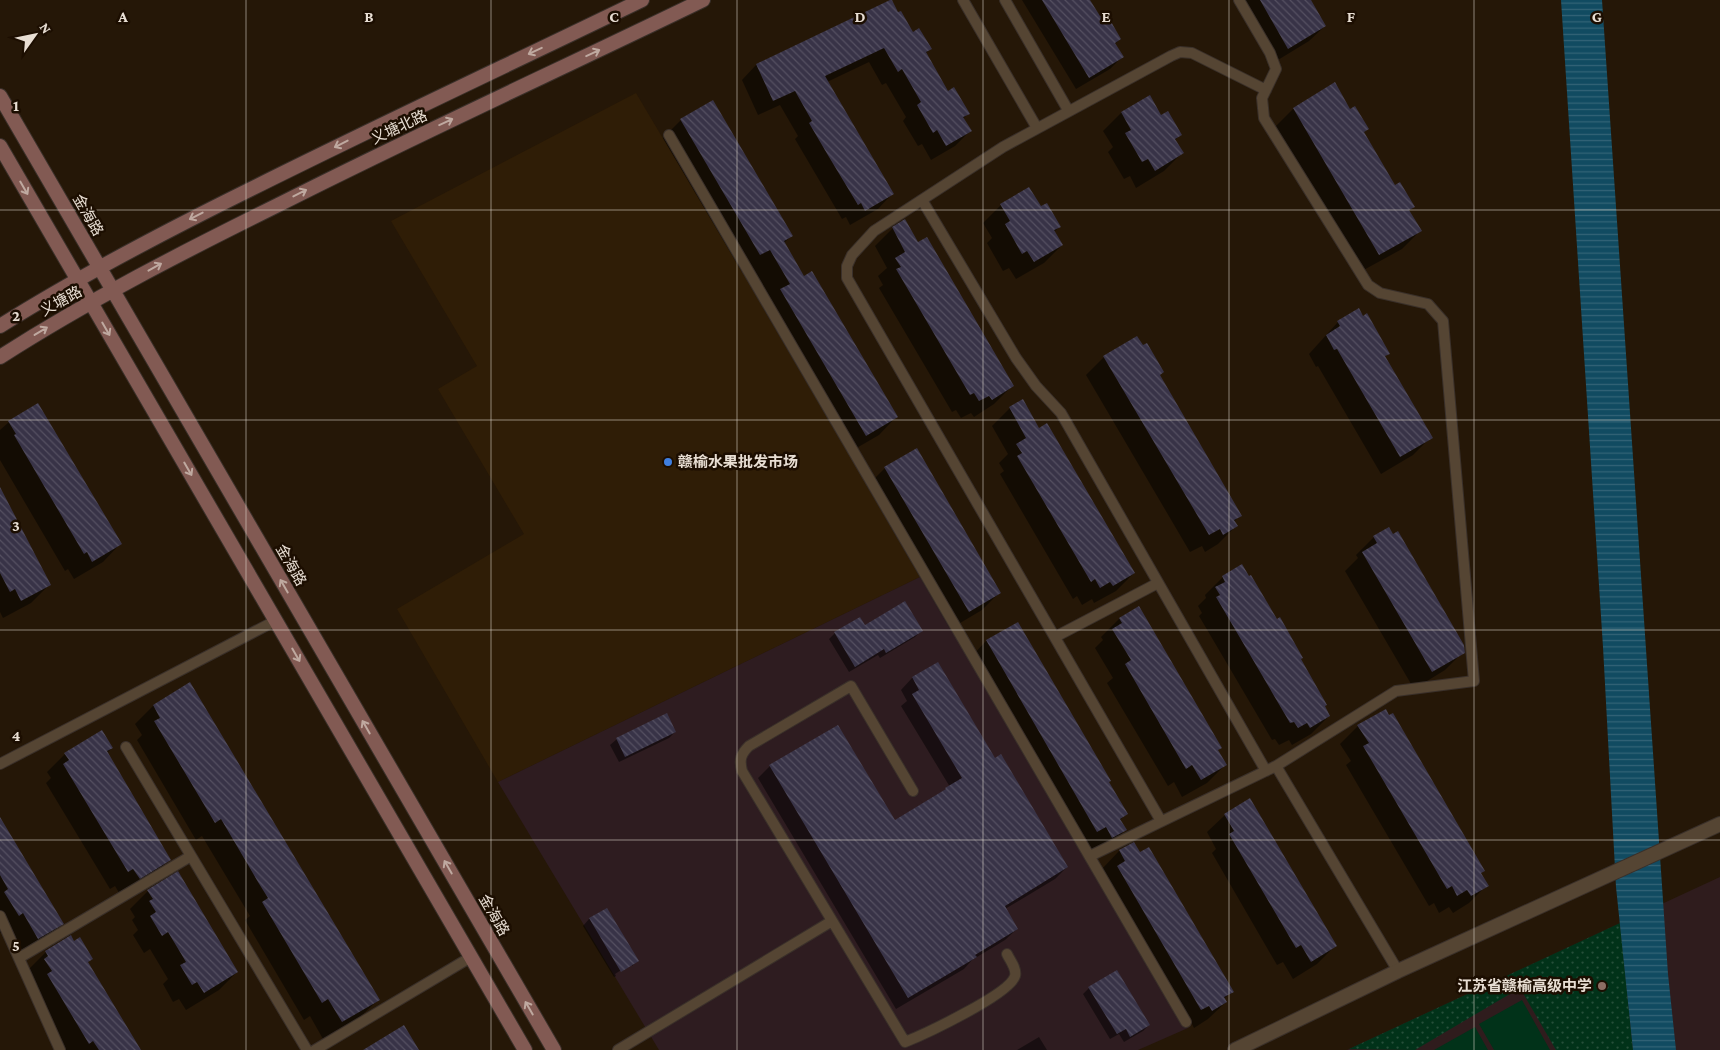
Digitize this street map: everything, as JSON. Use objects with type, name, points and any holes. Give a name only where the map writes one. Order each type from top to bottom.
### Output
[{"type":"main road","name":"义塘北路","points":[[100,268],[154,237],[345,142],[642,0]]},
{"type":"main road","name":"义塘北路","points":[[113,290],[166,260],[374,156],[703,0]]},
{"type":"main road","name":"金海路","points":[[0,96],[554,1050]]},
{"type":"main road","points":[[0,146],[525,1050]]},
{"type":"main road","name":"义塘路","points":[[0,326],[100,268]]},
{"type":"main road","name":"义塘路","points":[[0,357],[42,330],[113,290]]},
{"type":"street","points":[[1235,1050],[1398,971],[1720,824]]},
{"type":"lane","points":[[963,0],[1036,128]]},
{"type":"lane","points":[[1005,0],[1068,110]]},
{"type":"lane","points":[[1090,856],[1276,766],[1396,691],[1474,681],[1444,321],[1428,304],[1380,293],[1368,285],[1264,118],[1262,98],[1276,69],[1270,53],[1239,0]]},
{"type":"lane","points":[[1161,821],[847,278],[847,266],[852,255],[874,231],[1003,147],[1068,110],[1180,52],[1192,52],[1266,90]]},
{"type":"lane","points":[[670,135],[1186,1022]]},
{"type":"lane","points":[[922,200],[1016,358],[1036,386],[1061,413],[1266,771]]},
{"type":"lane","points":[[1055,637],[1158,583]]},
{"type":"lane","points":[[0,764],[276,621]]},
{"type":"lane","points":[[913,791],[852,686],[749,746],[741,754],[740,763],[742,771],[905,1042],[932,1031],[1005,989],[1015,977],[1015,970],[1007,954]]},
{"type":"lane","points":[[126,747],[307,1050]]},
{"type":"lane","points":[[1276,766],[1398,971]]},
{"type":"lane","points":[[19,958],[191,856]]},
{"type":"lane","points":[[0,916],[60,1050]]},
{"type":"lane","points":[[618,1050],[832,921]]},
{"type":"lane","points":[[315,1050],[471,957]]},
{"type":"shaded area","name":"赣榆水果批发市场","points":[[636,93],[922,576],[498,782],[397,609],[524,534],[438,389],[477,366],[391,221]]},
{"type":"shaded area","points":[[922,576],[1188,1028],[1138,1050],[659,1050],[498,782]]},
{"type":"shaded area","name":"江苏省赣榆高级中学","points":[[1720,877],[1720,1050],[1347,1050],[1694,889]]},
{"type":"green space","points":[[1620,923],[1633,1050],[1556,1050],[1520,988],[1415,1050],[1349,1049]]},
{"type":"green space","points":[[1522,1000],[1550,1050],[1494,1050],[1479,1024]]},
{"type":"green space","points":[[1475,1027],[1488,1050],[1434,1050]]},
{"type":"water","points":[[1561,0],[1602,0],[1668,974],[1676,1050],[1633,1050],[1616,887],[1603,647]]},
{"type":"building","points":[[892,0],[898,12],[901,11],[913,32],[919,28],[932,49],[926,52],[948,91],[954,87],[970,114],[963,117],[972,131],[946,146],[937,130],[933,133],[917,105],[921,102],[902,69],[898,72],[884,48],[825,76],[894,194],[865,211],[861,203],[858,205],[809,123],[812,121],[795,91],[773,101],[756,64]]},
{"type":"building","points":[[1042,0],[1090,0],[1100,16],[1106,13],[1121,39],[1115,43],[1124,57],[1089,78]]},
{"type":"building","points":[[1260,0],[1311,0],[1326,26],[1288,49]]},
{"type":"building","points":[[1335,82],[1350,109],[1355,106],[1369,129],[1364,132],[1395,185],[1400,182],[1415,207],[1409,210],[1422,231],[1379,255],[1293,108]]},
{"type":"building","points":[[1150,95],[1161,115],[1168,111],[1182,135],[1175,139],[1184,153],[1155,171],[1148,159],[1142,162],[1125,133],[1131,130],[1121,112]]},
{"type":"building","points":[[713,100],[793,236],[784,241],[804,276],[812,271],[898,417],[866,436],[780,289],[790,284],[770,250],[760,255],[680,119]]},
{"type":"building","points":[[1029,187],[1041,206],[1047,203],[1061,227],[1054,230],[1063,245],[1034,262],[1027,251],[1022,254],[1005,224],[1010,221],[1000,204]]},
{"type":"building","points":[[905,219],[918,242],[927,237],[1014,386],[992,400],[989,396],[979,401],[974,393],[970,395],[896,269],[901,267],[895,258],[905,252],[892,227]]},
{"type":"building","points":[[1359,308],[1363,316],[1367,313],[1390,354],[1385,356],[1433,438],[1400,457],[1337,349],[1334,350],[1326,335],[1340,326],[1337,321]]},
{"type":"building","points":[[1137,336],[1143,345],[1147,343],[1164,372],[1160,375],[1242,516],[1234,520],[1238,526],[1223,535],[1220,529],[1209,535],[1103,356]]},
{"type":"building","points":[[1023,399],[1039,428],[1047,423],[1135,573],[1113,586],[1110,582],[1100,588],[1095,579],[1091,582],[1017,456],[1022,453],[1016,444],[1026,438],[1009,407]]},
{"type":"building","points":[[38,403],[122,544],[92,562],[87,552],[84,554],[14,435],[16,434],[8,421]]},
{"type":"building","points":[[917,448],[1001,593],[969,612],[884,467]]},
{"type":"building","points":[[0,487],[51,585],[21,601],[15,589],[10,592],[0,573]]},
{"type":"building","points":[[1389,527],[1393,534],[1398,531],[1464,645],[1465,653],[1432,672],[1362,552],[1377,543],[1373,536]]},
{"type":"building","points":[[1242,564],[1249,576],[1251,575],[1277,619],[1280,617],[1327,705],[1325,706],[1330,716],[1310,728],[1307,723],[1298,728],[1294,722],[1290,723],[1216,597],[1220,595],[1215,587],[1225,582],[1222,576]]},
{"type":"building","points":[[905,601],[923,631],[886,653],[884,649],[855,667],[834,632],[860,617],[865,625]]},
{"type":"building","points":[[1139,606],[1222,748],[1218,750],[1227,765],[1201,780],[1192,765],[1186,769],[1125,664],[1131,660],[1112,629],[1122,623],[1119,618]]},
{"type":"building","points":[[1018,622],[1111,781],[1109,782],[1128,814],[1120,819],[1127,830],[1112,838],[1106,827],[1097,832],[986,640]]},
{"type":"building","points":[[938,662],[995,758],[1001,754],[1068,867],[1005,906],[1018,929],[975,955],[977,957],[908,998],[769,765],[838,725],[895,820],[946,789],[962,778],[912,694],[919,690],[912,677]]},
{"type":"building","points":[[190,682],[380,1000],[342,1022],[328,999],[322,1003],[262,902],[268,898],[221,819],[215,823],[154,721],[160,718],[153,705]]},
{"type":"building","points":[[1386,709],[1389,715],[1393,713],[1485,871],[1481,873],[1489,886],[1471,896],[1467,890],[1457,896],[1452,886],[1447,889],[1363,746],[1369,743],[1357,725]]},
{"type":"building","points":[[667,713],[676,732],[625,757],[616,738]]},
{"type":"building","points":[[102,730],[113,748],[107,751],[171,860],[140,879],[133,869],[128,872],[63,764],[69,760],[64,753]]},
{"type":"building","points":[[1250,798],[1337,946],[1311,962],[1301,945],[1296,948],[1229,834],[1234,831],[1224,814]]},
{"type":"building","points":[[0,817],[64,924],[38,939],[23,913],[19,916],[4,892],[8,889],[0,875]]},
{"type":"building","points":[[1134,842],[1140,852],[1149,847],[1234,992],[1224,997],[1227,1002],[1212,1011],[1209,1006],[1201,1010],[1117,866],[1125,861],[1119,850]]},
{"type":"building","points":[[178,871],[238,972],[204,993],[197,982],[192,985],[180,965],[186,962],[168,932],[162,936],[150,916],[156,912],[149,901],[153,899],[147,890]]},
{"type":"building","points":[[607,908],[639,961],[621,972],[589,918]]},
{"type":"building","points":[[71,935],[74,941],[80,937],[93,959],[88,962],[141,1050],[99,1050],[93,1041],[89,1044],[47,974],[52,971],[44,959],[48,956],[45,951]]},
{"type":"building","points":[[1117,970],[1150,1025],[1130,1037],[1126,1029],[1117,1034],[1088,987]]},
{"type":"building","points":[[404,1025],[419,1050],[363,1050]]},
{"type":"place","name":"赣榆水果批发市场","points":[[668,462]]},
{"type":"place","name":"江苏省赣榆高级中学","points":[[1602,986]]}]
